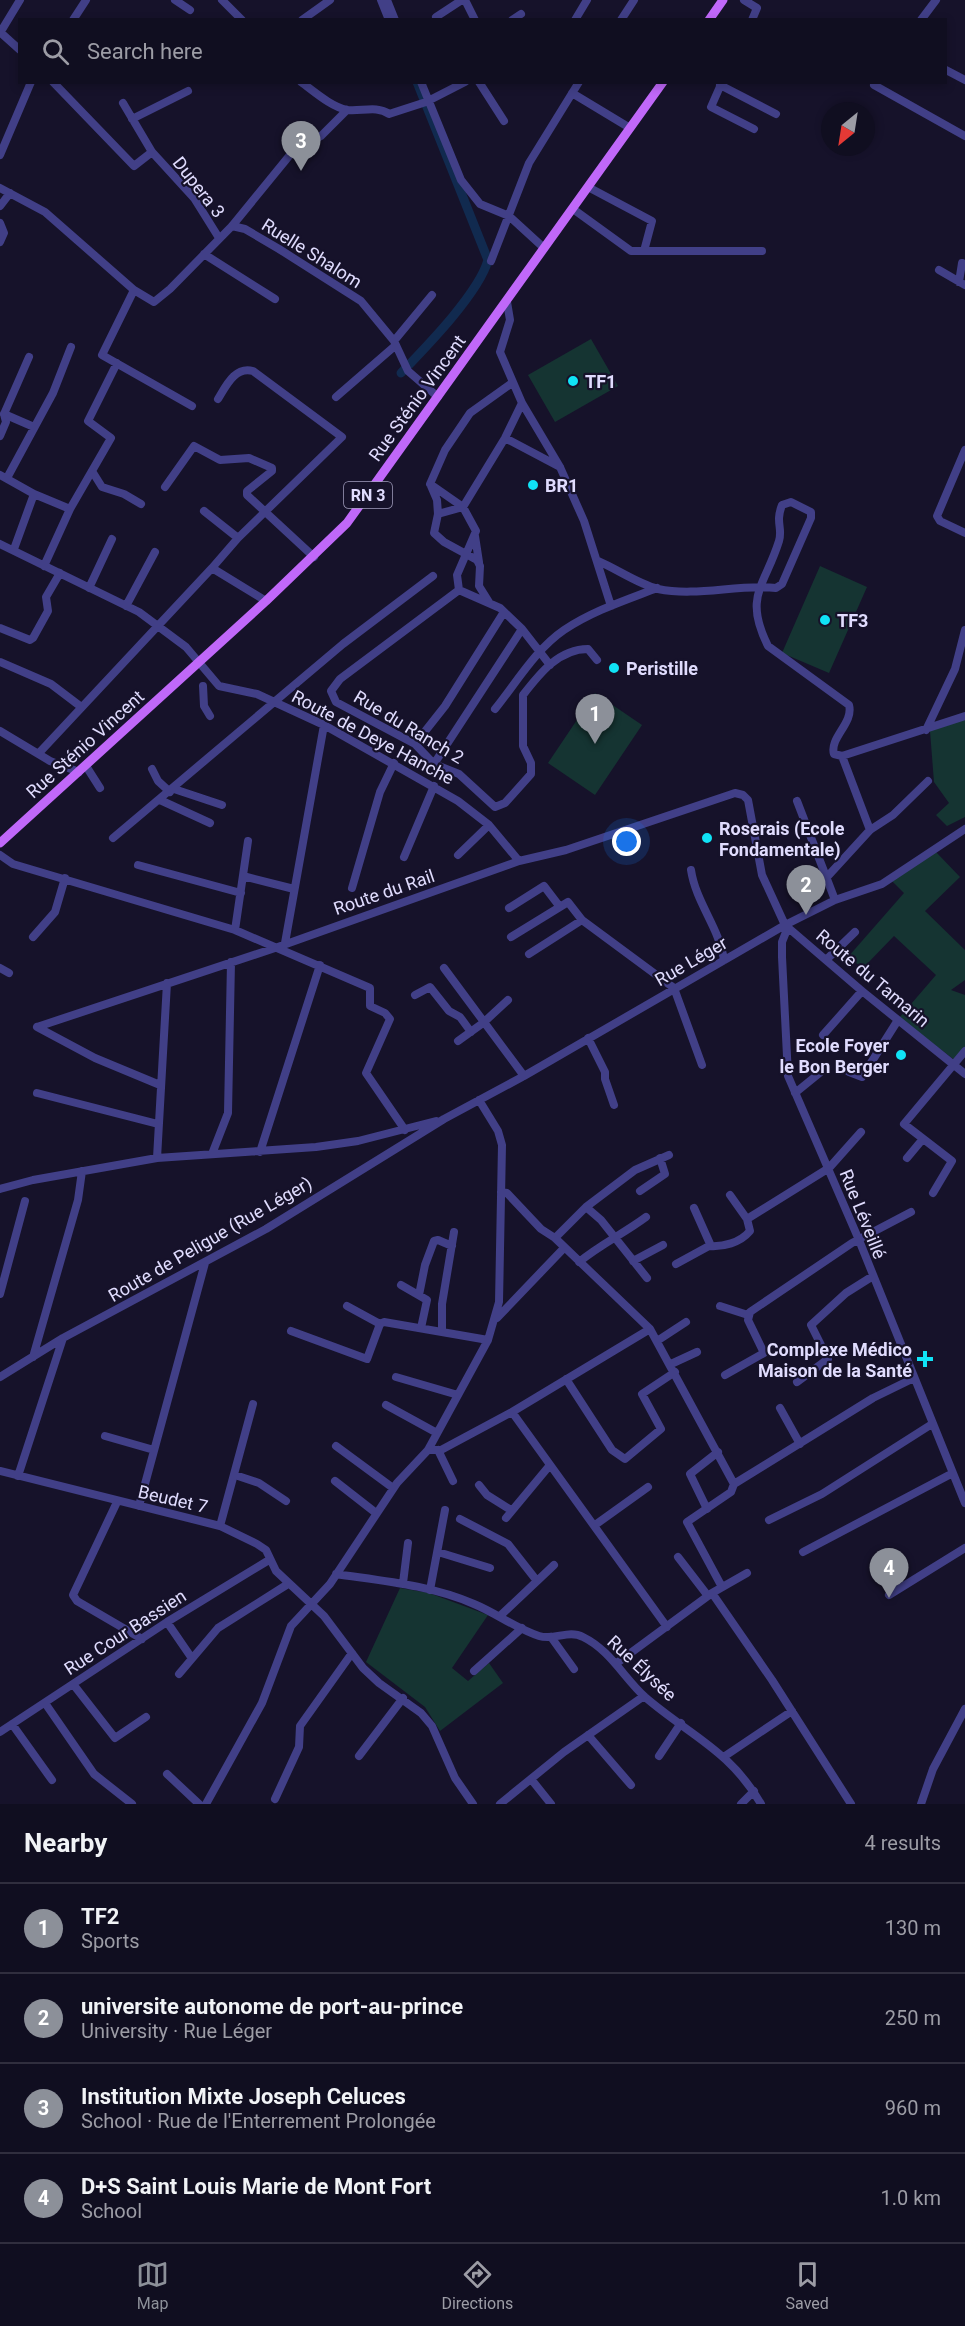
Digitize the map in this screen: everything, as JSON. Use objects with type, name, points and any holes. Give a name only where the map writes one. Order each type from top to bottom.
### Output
[{"type":"main road","points":[[710,18],[723,0]]},
{"type":"main road","name":"Rue Sténio Vincent","points":[[0,843],[267,602],[347,523],[662,84]]},
{"type":"street","points":[[18,48],[0,32],[20,0]]},
{"type":"street","points":[[74,18],[86,0]]},
{"type":"street","points":[[175,0],[190,10]]},
{"type":"street","points":[[222,0],[240,18]]},
{"type":"street","points":[[305,18],[330,0]]},
{"type":"street","points":[[381,0],[388,18]]},
{"type":"street","points":[[387,0],[394,18]]},
{"type":"street","points":[[435,17],[463,0],[474,18]]},
{"type":"street","points":[[622,18],[634,0]]},
{"type":"street","points":[[744,0],[757,8],[753,18]]},
{"type":"street","points":[[922,18],[936,0]]},
{"type":"street","points":[[576,18],[583,2]]},
{"type":"street","points":[[515,18],[521,14]]},
{"type":"street","points":[[947,71],[965,80]]},
{"type":"street","points":[[0,155],[30,84]]},
{"type":"street","name":"Dupera 3","points":[[55,84],[102,130],[134,166],[152,152],[194,198],[219,238]]},
{"type":"street","points":[[304,84],[336,106],[347,110],[383,110],[389,114],[426,102],[461,84]]},
{"type":"street","points":[[422,84],[426,102],[461,180],[480,204],[509,216],[544,248]]},
{"type":"street","points":[[480,84],[504,121]]},
{"type":"street","points":[[491,261],[529,163],[578,84]]},
{"type":"street","points":[[754,129],[711,107],[721,84],[776,114]]},
{"type":"street","points":[[873,87],[965,136]]},
{"type":"street","points":[[132,119],[188,91]]},
{"type":"street","points":[[572,93],[630,128]]},
{"type":"street","points":[[123,103],[152,152]]},
{"type":"street","points":[[0,188],[45,212],[134,290],[154,302],[232,226],[294,150],[321,136],[347,110]]},
{"type":"street","points":[[588,187],[652,221],[644,251]]},
{"type":"street","points":[[0,206],[10,194]]},
{"type":"street","points":[[573,209],[632,251],[762,250]]},
{"type":"street","points":[[0,224],[4,230],[0,242]]},
{"type":"street","name":"Ruelle Shalom","points":[[232,226],[245,229],[361,301],[395,343],[406,367],[438,397]]},
{"type":"street","points":[[204,254],[275,299]]},
{"type":"street","points":[[939,270],[962,283],[962,263]]},
{"type":"street","points":[[134,290],[102,355],[192,406]]},
{"type":"street","points":[[336,397],[395,343],[432,295]]},
{"type":"street","points":[[507,302],[510,320],[499,349],[522,404],[560,467],[584,521],[610,606]]},
{"type":"street","points":[[70,509],[34,494],[4,477],[53,393],[71,347]]},
{"type":"street","points":[[0,436],[6,422],[4,414],[29,357]]},
{"type":"street","points":[[44,566],[70,509],[111,438],[88,421],[117,363]]},
{"type":"street","points":[[39,753],[80,706],[159,626],[238,538],[342,437],[253,371],[244,370],[232,377],[218,399]]},
{"type":"street","points":[[479,562],[444,542],[434,533],[438,514],[437,500],[430,484],[445,450],[470,413],[512,383]]},
{"type":"street","points":[[438,514],[463,507],[505,438],[522,404]]},
{"type":"street","points":[[4,414],[34,428]]},
{"type":"street","points":[[505,438],[560,467]]},
{"type":"street","points":[[165,487],[194,446],[220,460],[249,458],[273,469],[246,493],[314,557]]},
{"type":"street","points":[[965,450],[937,516],[940,521],[965,533]]},
{"type":"street","points":[[92,471],[102,487],[124,494],[141,504]]},
{"type":"street","points":[[430,484],[463,507],[476,531],[479,562],[477,581],[490,603]]},
{"type":"street","points":[[14,549],[34,494]]},
{"type":"street","points":[[598,561],[657,588],[688,591],[760,585],[776,588],[782,584],[811,518],[807,509],[791,502],[782,505],[777,519],[780,539],[760,585],[755,605],[762,634],[768,646],[849,705],[849,716],[833,747],[870,830]]},
{"type":"street","points":[[204,511],[238,538]]},
{"type":"street","points":[[475,536],[457,575],[459,590],[490,603],[504,612],[522,629],[550,665],[575,649],[588,649],[597,660]]},
{"type":"street","points":[[89,588],[112,539]]},
{"type":"street","name":"Route de Deye Hanche","points":[[0,544],[126,606],[159,626],[200,661],[219,686],[257,694],[275,702],[324,725],[434,786],[489,825],[519,861]]},
{"type":"street","points":[[126,606],[155,552]]},
{"type":"street","points":[[212,568],[267,602]]},
{"type":"street","points":[[0,628],[30,640],[33,638],[48,611],[46,597],[60,573]]},
{"type":"street","points":[[113,838],[400,598],[432,576]]},
{"type":"street","points":[[495,710],[540,654],[563,631],[610,606],[657,588]]},
{"type":"street","name":"Rue du Ranch 2","points":[[459,590],[340,679],[332,691],[336,702],[415,744],[434,764],[459,774],[495,807],[505,803],[531,774],[531,763],[523,746],[523,695],[550,665]]},
{"type":"street","points":[[415,744],[445,706],[504,612]]},
{"type":"street","points":[[434,764],[522,629]]},
{"type":"street","points":[[926,730],[955,669],[965,630]]},
{"type":"street","points":[[0,662],[51,684],[80,706]]},
{"type":"street","points":[[203,686],[204,706],[210,716]]},
{"type":"street","points":[[838,755],[926,730],[965,716]]},
{"type":"street","points":[[285,943],[324,725]]},
{"type":"street","points":[[0,731],[50,761],[82,769],[100,788]]},
{"type":"street","points":[[352,888],[380,792],[394,763]]},
{"type":"street","points":[[152,769],[158,781],[172,791],[222,805]]},
{"type":"street","points":[[827,877],[870,830],[893,815],[928,781]]},
{"type":"street","points":[[404,857],[434,786]]},
{"type":"street","name":"Route du Rail","points":[[160,1085],[95,1058],[37,1027],[275,948],[519,861],[576,847],[725,795],[743,795]]},
{"type":"street","name":"Route du Tamarin","points":[[743,795],[748,800],[762,875],[787,926],[862,991],[965,1074]]},
{"type":"street","points":[[160,800],[190,816],[210,823]]},
{"type":"street","points":[[796,801],[835,900]]},
{"type":"street","points":[[459,855],[489,825]]},
{"type":"street","name":"Rue Léger","points":[[434,1126],[674,988],[835,900],[882,884],[965,829]]},
{"type":"street","points":[[235,930],[248,841]]},
{"type":"street","points":[[0,855],[13,864],[235,930],[370,988],[370,1006],[390,1017],[366,1073],[405,1130]]},
{"type":"street","points":[[138,865],[241,893]]},
{"type":"street","points":[[691,870],[693,886],[719,938],[724,960]]},
{"type":"street","points":[[243,876],[294,889]]},
{"type":"street","points":[[33,937],[55,912],[65,878]]},
{"type":"street","points":[[509,909],[544,886],[560,907]]},
{"type":"street","points":[[512,937],[568,902],[582,920],[674,988],[702,1065]]},
{"type":"street","points":[[529,954],[582,920]]},
{"type":"street","name":"Rue Léveillé","points":[[787,926],[782,942],[785,1068],[859,1240],[951,1474],[965,1503]]},
{"type":"street","points":[[826,960],[855,932]]},
{"type":"street","points":[[213,1154],[228,1113],[231,962]]},
{"type":"street","points":[[260,1152],[320,965]]},
{"type":"street","points":[[0,968],[9,973]]},
{"type":"street","points":[[444,968],[524,1076]]},
{"type":"street","points":[[157,1158],[167,983]]},
{"type":"street","points":[[415,995],[430,987],[448,1011],[460,1017],[471,1032]]},
{"type":"street","points":[[823,1035],[862,991]]},
{"type":"street","points":[[458,1041],[483,1023],[508,1000]]},
{"type":"street","points":[[849,1072],[862,1077],[898,1020]]},
{"type":"street","points":[[588,1038],[606,1072],[604,1079],[614,1105]]},
{"type":"street","points":[[933,1193],[952,1161],[906,1127],[905,1120],[965,1050]]},
{"type":"street","points":[[795,1093],[827,1066]]},
{"type":"street","points":[[37,1093],[158,1124]]},
{"type":"street","points":[[206,1804],[262,1702],[291,1626],[336,1574],[393,1488],[428,1450],[488,1340],[496,1319],[499,1302],[501,1136],[479,1100]]},
{"type":"street","points":[[0,1189],[157,1158],[316,1147],[405,1130],[444,1119]]},
{"type":"street","name":"Route de Peligue (Rue Léger)","points":[[0,1377],[63,1338],[205,1263],[434,1126]]},
{"type":"street","points":[[747,1220],[829,1168],[861,1132]]},
{"type":"street","points":[[907,1158],[922,1140]]},
{"type":"street","points":[[555,1238],[586,1207],[635,1170],[664,1157],[665,1174],[640,1191]]},
{"type":"street","points":[[33,1357],[78,1200],[82,1171]]},
{"type":"street","points":[[501,1192],[507,1193],[541,1229],[555,1238],[650,1329],[734,1484]]},
{"type":"street","points":[[694,1208],[711,1245],[718,1248],[748,1235],[750,1228],[730,1195]]},
{"type":"street","points":[[0,1294],[25,1201]]},
{"type":"street","points":[[586,1207],[616,1239],[647,1278]]},
{"type":"street","points":[[748,1315],[859,1240],[911,1212]]},
{"type":"street","points":[[579,1262],[608,1240],[616,1239],[646,1217]]},
{"type":"street","points":[[442,1331],[442,1304],[454,1232]]},
{"type":"street","points":[[420,1295],[425,1264],[434,1241],[438,1240],[452,1246]]},
{"type":"street","points":[[633,1260],[663,1245]]},
{"type":"street","points":[[676,1264],[711,1245]]},
{"type":"street","points":[[496,1319],[564,1248]]},
{"type":"street","points":[[139,1506],[205,1263]]},
{"type":"street","points":[[797,1382],[828,1359],[811,1325],[846,1293],[873,1276]]},
{"type":"street","points":[[401,1286],[420,1295],[428,1302],[421,1328]]},
{"type":"street","points":[[347,1306],[380,1324],[391,1322],[488,1340]]},
{"type":"street","points":[[720,1306],[748,1315]]},
{"type":"street","points":[[725,1375],[764,1353],[748,1320],[748,1315]]},
{"type":"street","points":[[657,1341],[686,1322]]},
{"type":"street","points":[[291,1331],[367,1359],[370,1357],[380,1324]]},
{"type":"street","points":[[428,1450],[438,1450],[512,1412],[650,1329]]},
{"type":"street","points":[[18,1476],[63,1338]]},
{"type":"street","points":[[671,1364],[697,1352]]},
{"type":"street","points":[[566,1379],[612,1450],[625,1459],[661,1427],[642,1394],[675,1372]]},
{"type":"street","points":[[396,1377],[458,1395]]},
{"type":"street","points":[[722,1587],[687,1522],[731,1492],[734,1484],[873,1398],[914,1378]]},
{"type":"street","points":[[220,1526],[253,1404]]},
{"type":"street","points":[[386,1405],[437,1433]]},
{"type":"street","points":[[780,1408],[800,1444]]},
{"type":"street","points":[[512,1412],[667,1627]]},
{"type":"street","points":[[769,1520],[822,1494],[932,1424]]},
{"type":"street","points":[[105,1436],[154,1450]]},
{"type":"street","points":[[336,1446],[393,1488]]},
{"type":"street","points":[[438,1450],[453,1481]]},
{"type":"street","points":[[706,1509],[690,1476],[718,1452]]},
{"type":"street","points":[[506,1518],[550,1465]]},
{"type":"street","name":"Beudet 7","points":[[0,1471],[220,1526],[266,1550],[269,1560],[288,1584],[311,1603],[363,1668],[379,1683],[421,1713],[432,1726],[455,1778],[472,1804]]},
{"type":"street","points":[[803,1552],[951,1474]]},
{"type":"street","points":[[235,1475],[260,1483],[286,1501]]},
{"type":"street","points":[[335,1481],[376,1513]]},
{"type":"street","points":[[479,1485],[488,1495],[512,1510]]},
{"type":"street","points":[[595,1525],[648,1487]]},
{"type":"street","points":[[117,1502],[73,1595],[77,1601],[142,1639]]},
{"type":"street","points":[[430,1590],[445,1510]]},
{"type":"street","points":[[460,1520],[508,1544],[537,1581]]},
{"type":"street","points":[[403,1582],[408,1544]]},
{"type":"street","points":[[889,1595],[965,1548]]},
{"type":"street","points":[[438,1552],[490,1568]]},
{"type":"street","points":[[678,1557],[710,1595],[792,1711],[851,1804]]},
{"type":"street","name":"Rue Cour Bassien","points":[[0,1732],[167,1622],[269,1560]]},
{"type":"street","points":[[500,1616],[554,1565]]},
{"type":"street","points":[[617,1663],[710,1595],[747,1573]]},
{"type":"street","name":"Rue Élysée","points":[[336,1574],[403,1582],[473,1603],[541,1637],[570,1632],[581,1635],[617,1663],[644,1696],[725,1756],[754,1791],[761,1804]]},
{"type":"street","points":[[179,1674],[191,1657],[218,1628],[288,1584]]},
{"type":"street","points":[[167,1622],[191,1657]]},
{"type":"street","points":[[474,1671],[522,1628]]},
{"type":"street","points":[[551,1636],[574,1669]]},
{"type":"street","points":[[275,1800],[299,1747],[300,1726],[352,1653]]},
{"type":"street","points":[[73,1684],[115,1738],[146,1717]]},
{"type":"street","points":[[500,1804],[644,1696]]},
{"type":"street","points":[[359,1756],[403,1698]]},
{"type":"street","points":[[45,1703],[94,1774],[132,1804]]},
{"type":"street","points":[[921,1804],[933,1769],[965,1709]]},
{"type":"street","points":[[725,1756],[792,1711]]},
{"type":"street","points":[[659,1756],[681,1723]]},
{"type":"street","points":[[12,1724],[52,1780]]},
{"type":"street","points":[[588,1736],[631,1785]]},
{"type":"street","points":[[167,1774],[199,1804]]},
{"type":"street","points":[[531,1779],[551,1804]]},
{"type":"street","points":[[741,1804],[754,1791]]},
{"type":"green space","name":"TF1","points":[[591,339],[618,386],[555,422],[528,375]]},
{"type":"green space","name":"TF3","points":[[820,566],[867,587],[829,673],[782,653]]},
{"type":"green space","points":[[595,693],[642,725],[595,795],[548,763]]},
{"type":"green space","points":[[965,714],[965,817],[947,826],[936,815],[949,803],[934,782],[930,731]]},
{"type":"green space","points":[[936,852],[960,877],[925,911],[965,950],[965,980],[951,990],[965,995],[965,1050],[956,1061],[899,1018],[936,975],[894,936],[863,968],[848,957],[904,893],[891,880]]},
{"type":"green space","points":[[400,1588],[429,1593],[488,1615],[452,1668],[468,1681],[489,1663],[503,1683],[440,1731],[425,1707],[366,1662]]},
{"type":"waterway","points":[[401,373],[463,303],[483,273],[488,260],[418,84]]},
{"type":"place","name":"Institution Mixte Joseph Celuces","points":[[301,171]]},
{"type":"place","name":"TF1","points":[[573,381]]},
{"type":"place","name":"BR1","points":[[533,485]]},
{"type":"place","name":"TF3","points":[[825,620]]},
{"type":"place","name":"Peristille","points":[[614,668]]},
{"type":"place","name":"TF2","points":[[595,744]]},
{"type":"place","name":"Roserais (Ecole Fondamentale)","points":[[707,838]]},
{"type":"place","name":"universite autonome de port-au-prince","points":[[806,915]]},
{"type":"place","name":"Ecole Foyer le Bon Berger","points":[[901,1055]]},
{"type":"place","name":"Complexe Médico Maison de la Santé","points":[[925,1359]]},
{"type":"place","name":"D+S Saint Louis Marie de Mont Fort","points":[[889,1598]]}]
